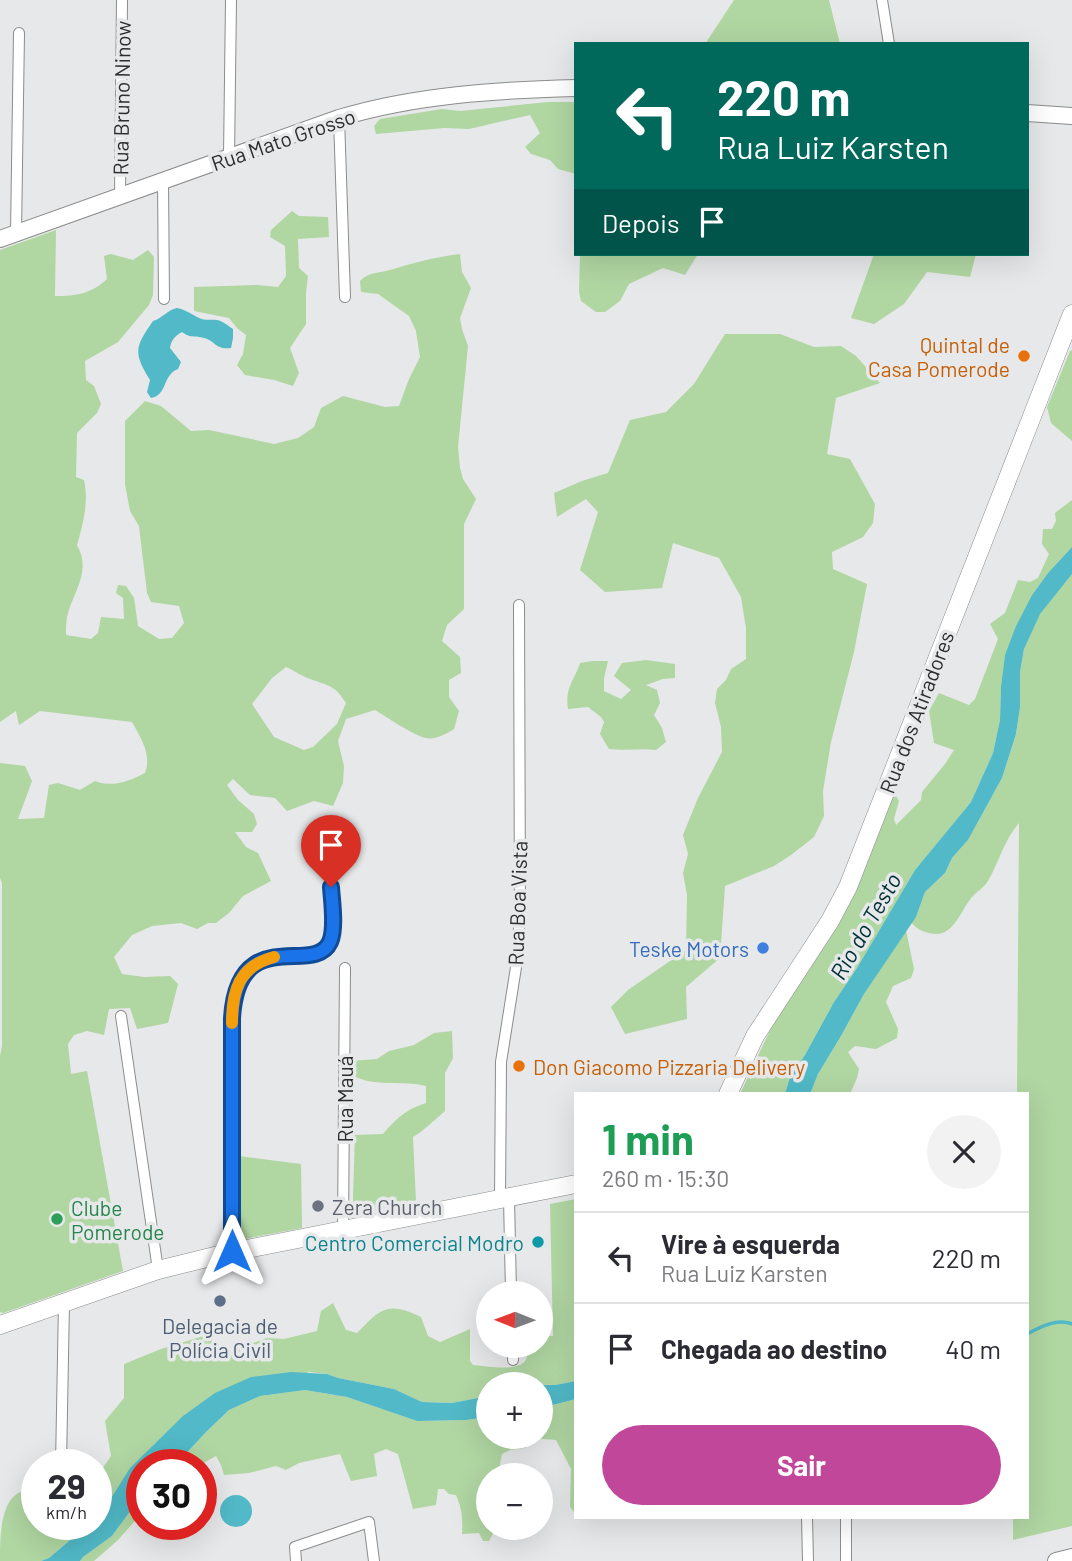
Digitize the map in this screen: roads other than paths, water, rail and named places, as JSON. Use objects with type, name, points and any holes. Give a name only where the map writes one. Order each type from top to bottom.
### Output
[{"type":"main road","name":"Rua dos Atiradores","points":[[729,1092],[755,1036],[830,921],[848,887],[1072,314]]},
{"type":"main road","points":[[0,1325],[158,1270],[232,1251],[574,1185]]},
{"type":"street","name":"Rua Bruno Ninow","points":[[120,196],[122,0]]},
{"type":"street","points":[[229,157],[231,0]]},
{"type":"street","points":[[882,0],[889,42]]},
{"type":"street","points":[[8,236],[19,33]]},
{"type":"street","name":"Rua Mato Grosso","points":[[8,236],[375,108],[498,92],[574,88]]},
{"type":"street","points":[[1029,113],[1072,116]]},
{"type":"street","points":[[340,118],[345,297]]},
{"type":"street","points":[[163,181],[164,299]]},
{"type":"street","name":"Rua Boa Vista","points":[[510,1281],[504,1199],[501,1062],[517,961],[520,912],[519,605]]},
{"type":"street","points":[[232,1251],[234,993],[245,972],[253,965],[275,957],[310,954],[324,949],[330,942],[332,932],[331,887]]},
{"type":"street","name":"Rua Mauá","points":[[343,1230],[345,968]]},
{"type":"street","points":[[121,1016],[158,1270]]},
{"type":"street","points":[[61,1449],[64,1302]]},
{"type":"street","points":[[807,1519],[808,1561]]},
{"type":"street","points":[[846,1519],[846,1561]]},
{"type":"street","points":[[296,1561],[295,1547],[369,1522],[374,1561]]},
{"type":"street","points":[[1056,1561],[1072,1557]]},
{"type":"water","points":[[177,308],[201,319],[219,321],[233,329],[231,348],[222,348],[208,339],[182,332],[172,340],[170,348],[181,362],[178,369],[169,376],[160,393],[151,398],[147,392],[150,380],[138,350],[153,321]]},
{"type":"water","points":[[1072,547],[1072,574],[1040,614],[1024,649],[1016,734],[1002,778],[968,840],[952,858],[945,873],[925,892],[916,917],[864,994],[818,1074],[811,1092],[786,1092],[790,1077],[915,870],[971,802],[993,753],[1000,720],[1005,655],[1032,595]]},
{"type":"water","points":[[291,1372],[327,1374],[394,1389],[422,1402],[452,1403],[476,1398],[476,1419],[417,1421],[347,1397],[305,1390],[260,1396],[229,1410],[190,1449],[149,1449],[183,1416],[215,1393],[251,1377]]},
{"type":"water","points":[[574,1381],[574,1400],[553,1405],[553,1385]]},
{"type":"water","points":[[126,1474],[126,1517],[112,1536],[112,1497]]},
{"type":"water","points":[[236,1495],[247,1500],[252,1511],[247,1522],[236,1527],[225,1522],[220,1511],[225,1500]]},
{"type":"water","points":[[70,1540],[106,1540],[80,1561],[41,1561],[49,1558]]},
{"type":"waterway","points":[[1029,1333],[1055,1323],[1072,1324]]},
{"type":"place","name":"Quintal de Casa Pomerode","points":[[1024,356]]},
{"type":"place","name":"Teske Motors","points":[[763,948]]},
{"type":"place","name":"Don Giacomo Pizzaria Delivery","points":[[519,1066]]},
{"type":"place","name":"Zera Church","points":[[318,1206]]},
{"type":"place","name":"Clube Pomerode","points":[[57,1219]]},
{"type":"place","name":"Centro Comercial Modro","points":[[538,1242]]},
{"type":"place","name":"Delegacia de Polícia Civil","points":[[220,1301]]},
{"type":"water label","name":"Rio do Testo","points":[[865,926]]}]
